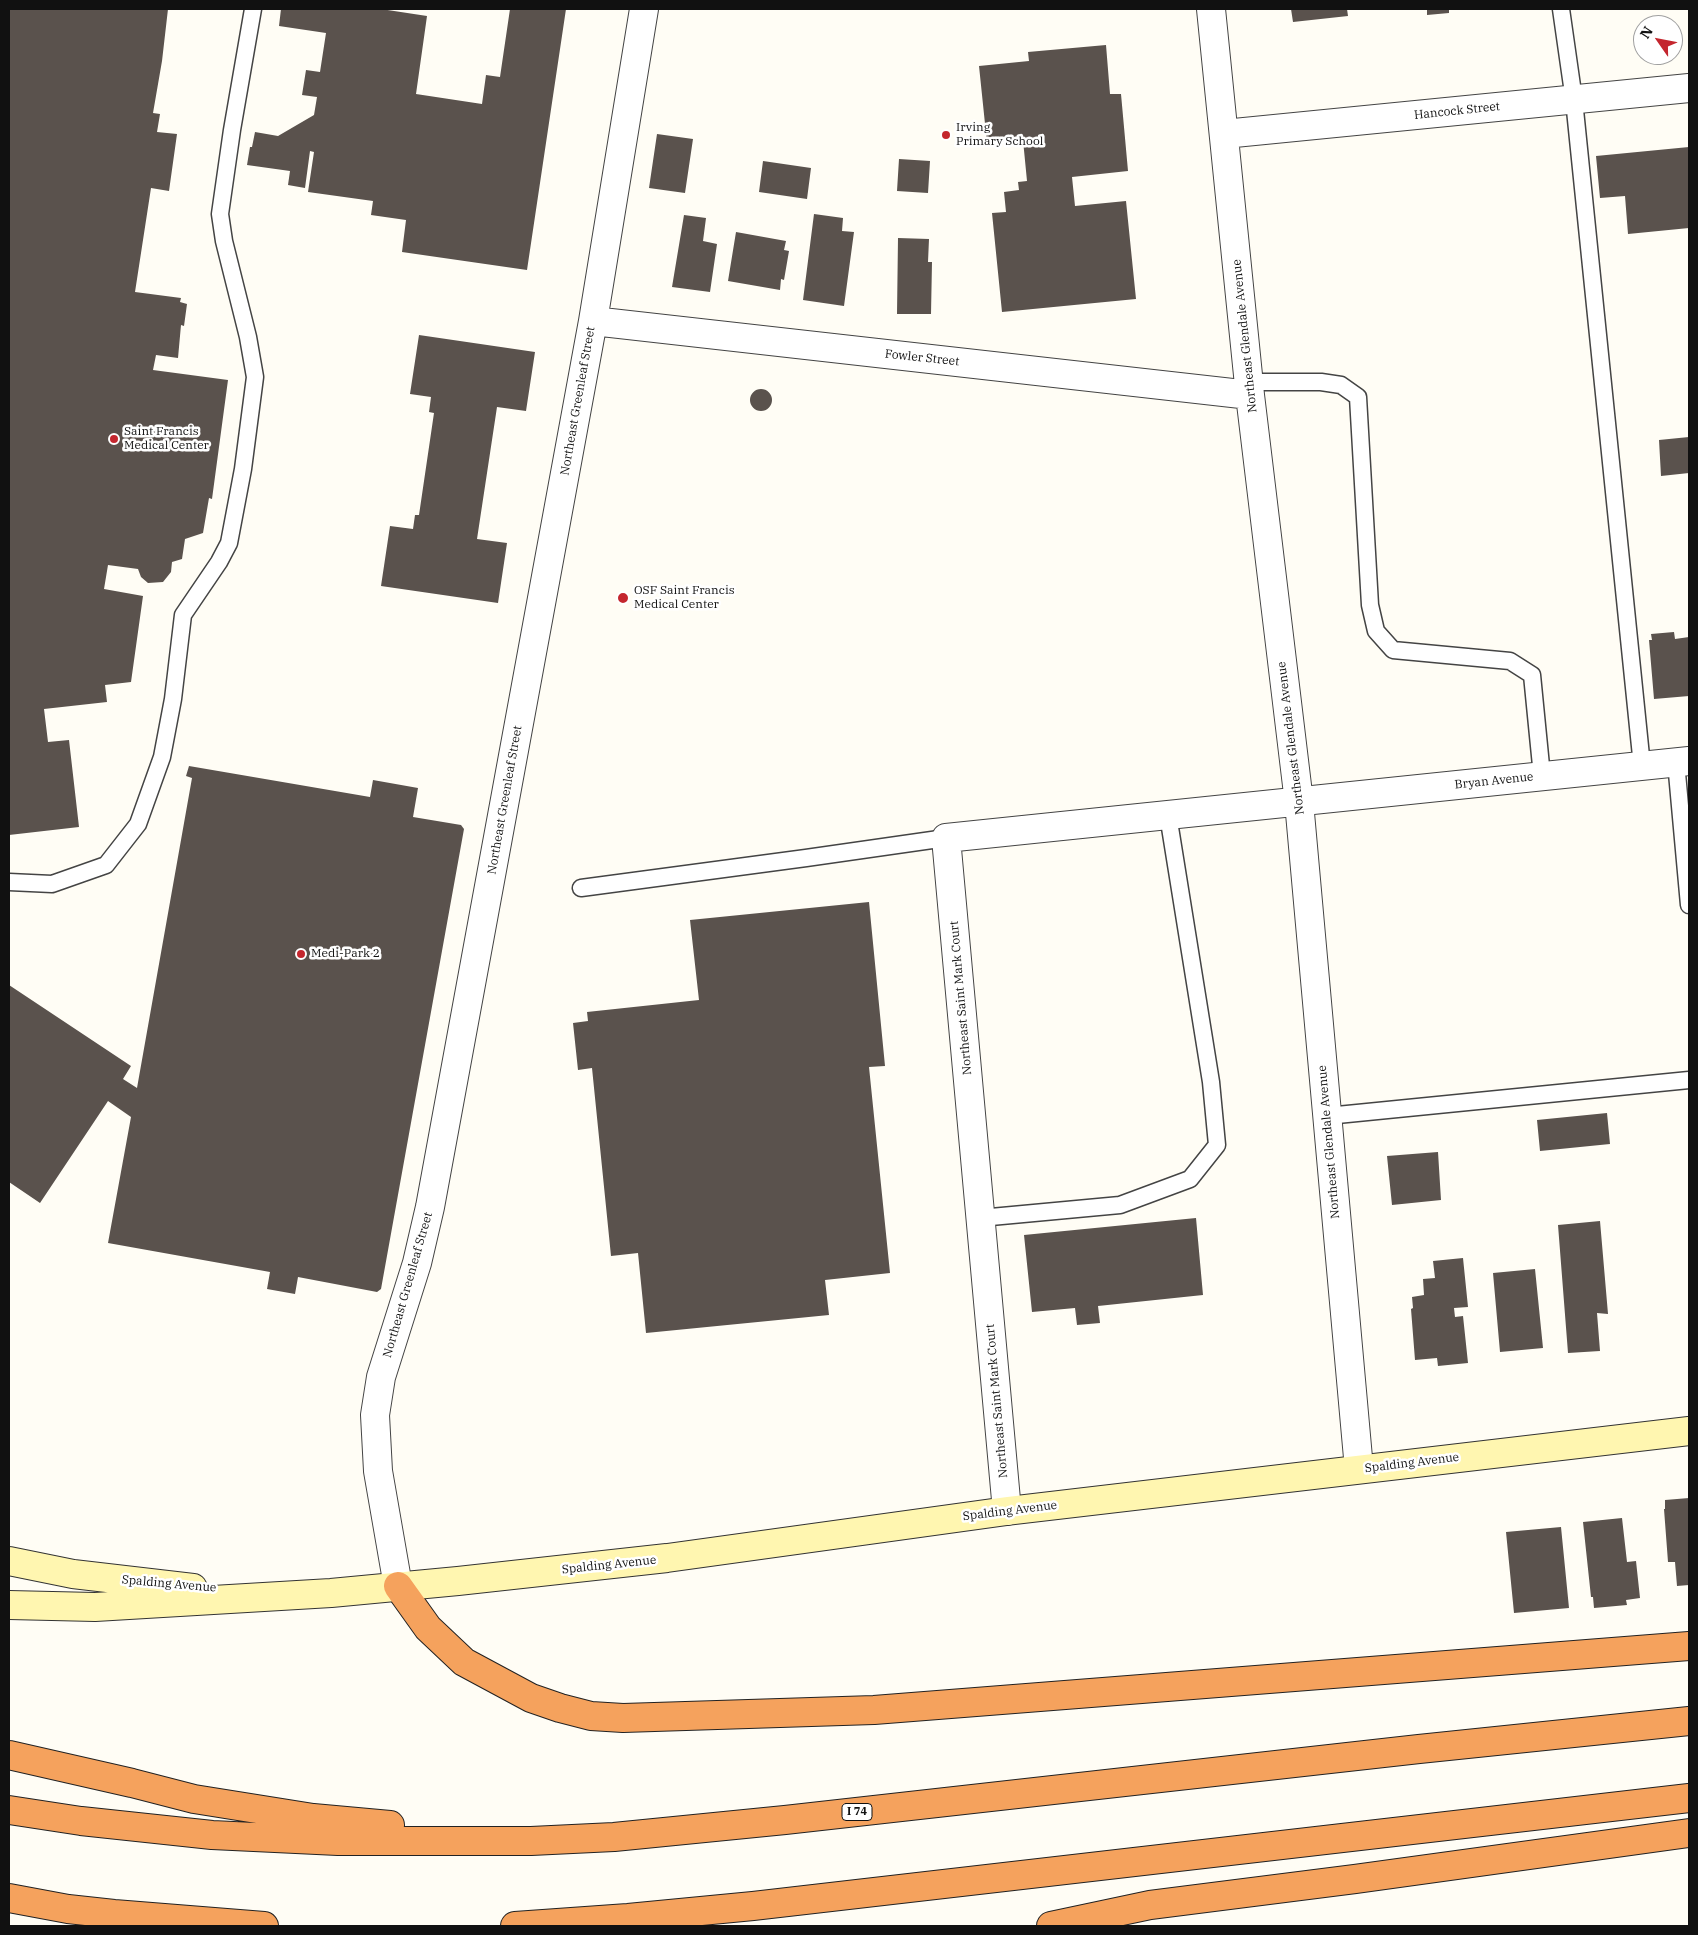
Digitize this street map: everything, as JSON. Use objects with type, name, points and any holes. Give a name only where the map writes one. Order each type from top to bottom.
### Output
[{"type":"highway","points":[[398,1586],[428,1628],[464,1662],[532,1698],[560,1708],[591,1716],[624,1718],[874,1710],[1689,1646]]},
{"type":"highway","name":"I 74","points":[[16,1811],[81,1821],[164,1830],[338,1841],[531,1841],[614,1837],[1689,1721]]},
{"type":"highway","points":[[17,1758],[132,1782],[194,1799],[313,1818],[414,1827],[614,1837]]},
{"type":"highway","points":[[515,1926],[744,1907],[1689,1798]]},
{"type":"highway","points":[[1051,1926],[1150,1905],[1689,1833]]},
{"type":"highway","points":[[667,1926],[1014,1876]]},
{"type":"highway","points":[[9,1898],[114,1914],[264,1926]]},
{"type":"main road","name":"Spalding Avenue","points":[[9,1606],[95,1607],[332,1592],[667,1558],[1007,1511],[1689,1431]]},
{"type":"main road","name":"Spalding Avenue","points":[[9,1561],[73,1574],[163,1585],[196,1588],[332,1592]]},
{"type":"street","name":"Northeast Greenleaf Street","points":[[398,1586],[378,1471],[375,1415],[381,1377],[417,1263],[430,1207],[593,321],[644,9]]},
{"type":"street","name":"Northeast Glendale Avenue","points":[[1211,9],[1250,388],[1299,802],[1359,1469]]},
{"type":"street","name":"Hancock Street","points":[[1224,134],[1689,88]]},
{"type":"street","name":"Fowler Street","points":[[593,321],[1250,388]]},
{"type":"street","name":"Bryan Avenue","points":[[1299,802],[1683,761]]},
{"type":"street","points":[[946,838],[1299,802]]},
{"type":"street","name":"Northeast Saint Mark Court","points":[[946,838],[1007,1511]]},
{"type":"lane","points":[[9,882],[52,884],[106,865],[138,824],[162,757],[173,699],[183,615],[219,562],[229,543],[243,469],[255,376],[248,337],[224,241],[220,214],[232,130],[253,9]]},
{"type":"lane","points":[[1562,9],[1574,100],[1642,766]]},
{"type":"lane","points":[[1250,388],[1321,382],[1341,385],[1358,397],[1370,605],[1376,632],[1393,650],[1510,661],[1532,675],[1542,776]]},
{"type":"lane","points":[[1683,761],[1689,905]]},
{"type":"lane","points":[[980,1218],[1120,1205],[1190,1179],[1217,1145],[1211,1082],[1168,815]]},
{"type":"lane","points":[[581,888],[946,838]]},
{"type":"lane","points":[[1327,1116],[1689,1080]]},
{"type":"building","name":"Saint Francis Medical Center","points":[[9,9],[168,9],[153,113],[160,114],[157,132],[177,134],[169,191],[151,188],[135,292],[181,298],[180,302],[187,304],[184,326],[181,325],[178,358],[156,355],[153,370],[228,380],[212,499],[209,498],[203,533],[185,539],[182,559],[172,562],[171,572],[163,582],[148,583],[141,577],[138,569],[108,565],[104,589],[143,596],[131,682],[105,685],[107,702],[44,709],[48,742],[69,740],[79,827],[9,835]]},
{"type":"building","points":[[281,9],[381,9],[427,16],[416,94],[482,104],[486,75],[500,77],[510,9],[566,9],[527,270],[402,252],[406,220],[371,215],[373,201],[308,192],[314,152],[310,151],[305,188],[288,185],[290,171],[247,165],[255,132],[278,136],[314,115],[317,97],[302,95],[306,70],[320,72],[326,33],[279,26]]},
{"type":"building","points":[[1291,9],[1347,9],[1348,16],[1293,22]]},
{"type":"building","points":[[1427,9],[1449,9],[1449,13],[1427,15]]},
{"type":"building","points":[[1106,45],[1110,94],[1121,94],[1128,171],[1072,177],[1075,206],[1126,201],[1136,299],[1002,312],[992,213],[1006,212],[1004,192],[1019,190],[1018,182],[1027,181],[1023,140],[987,143],[979,66],[1029,61],[1028,52]]},
{"type":"building","points":[[657,134],[693,139],[685,193],[649,188]]},
{"type":"building","points":[[1689,147],[1689,228],[1628,234],[1625,196],[1600,198],[1596,156]]},
{"type":"building","points":[[899,159],[930,161],[928,193],[897,191]]},
{"type":"building","points":[[763,161],[811,168],[807,199],[759,192]]},
{"type":"building","points":[[814,214],[843,218],[842,231],[854,232],[844,306],[803,300]]},
{"type":"building","points":[[684,215],[706,218],[703,241],[717,244],[710,292],[672,287]]},
{"type":"building","points":[[736,232],[786,241],[784,250],[789,251],[784,280],[781,279],[780,290],[728,281]]},
{"type":"building","points":[[898,238],[929,239],[928,262],[932,262],[931,314],[897,314]]},
{"type":"building","points":[[419,335],[535,352],[526,411],[497,407],[477,539],[507,543],[498,603],[381,586],[390,526],[413,529],[415,515],[419,515],[434,413],[429,412],[431,397],[410,394]]},
{"type":"building","points":[[761,389],[769,392],[772,400],[769,408],[761,411],[753,408],[750,400],[753,392]]},
{"type":"building","points":[[1689,437],[1689,473],[1661,476],[1659,440]]},
{"type":"building","points":[[1674,632],[1675,639],[1689,637],[1689,696],[1654,699],[1649,640],[1652,640],[1651,634]]},
{"type":"building","name":"Medi-Park 2","points":[[189,766],[370,797],[373,780],[418,788],[413,817],[461,825],[464,829],[381,1289],[377,1292],[298,1277],[295,1294],[267,1289],[270,1272],[108,1243],[131,1117],[108,1101],[40,1203],[9,1182],[9,985],[131,1066],[123,1079],[137,1088],[192,778],[186,776]]},
{"type":"building","points":[[869,902],[885,1066],[869,1067],[890,1273],[825,1280],[829,1315],[646,1333],[638,1253],[611,1256],[592,1068],[578,1070],[573,1023],[588,1021],[587,1012],[699,1000],[690,920]]},
{"type":"building","points":[[1607,1113],[1610,1144],[1540,1151],[1537,1120]]},
{"type":"building","points":[[1438,1152],[1441,1200],[1392,1205],[1387,1156]]},
{"type":"building","points":[[1196,1218],[1203,1295],[1098,1306],[1100,1323],[1077,1325],[1075,1308],[1032,1312],[1024,1235]]},
{"type":"building","points":[[1600,1221],[1608,1314],[1597,1313],[1600,1351],[1568,1353],[1558,1225]]},
{"type":"building","points":[[1463,1258],[1468,1307],[1454,1308],[1455,1317],[1463,1316],[1468,1363],[1438,1366],[1437,1358],[1415,1360],[1411,1309],[1413,1308],[1412,1297],[1424,1295],[1423,1279],[1435,1278],[1433,1261]]},
{"type":"building","points":[[1535,1269],[1543,1348],[1500,1352],[1493,1273]]},
{"type":"building","points":[[1689,1498],[1689,1585],[1677,1586],[1675,1562],[1668,1562],[1665,1500]]},
{"type":"building","points":[[1622,1518],[1627,1562],[1636,1561],[1640,1598],[1626,1600],[1627,1605],[1594,1608],[1593,1597],[1591,1597],[1583,1522]]},
{"type":"building","points":[[1561,1527],[1569,1608],[1514,1613],[1506,1532]]},
{"type":"place","name":"Irving Primary School","points":[[946,135]]},
{"type":"place","name":"Saint Francis Medical Center","points":[[114,439]]},
{"type":"place","name":"OSF Saint Francis Medical Center","points":[[623,598]]},
{"type":"place","name":"Medi-Park 2","points":[[301,954]]}]
